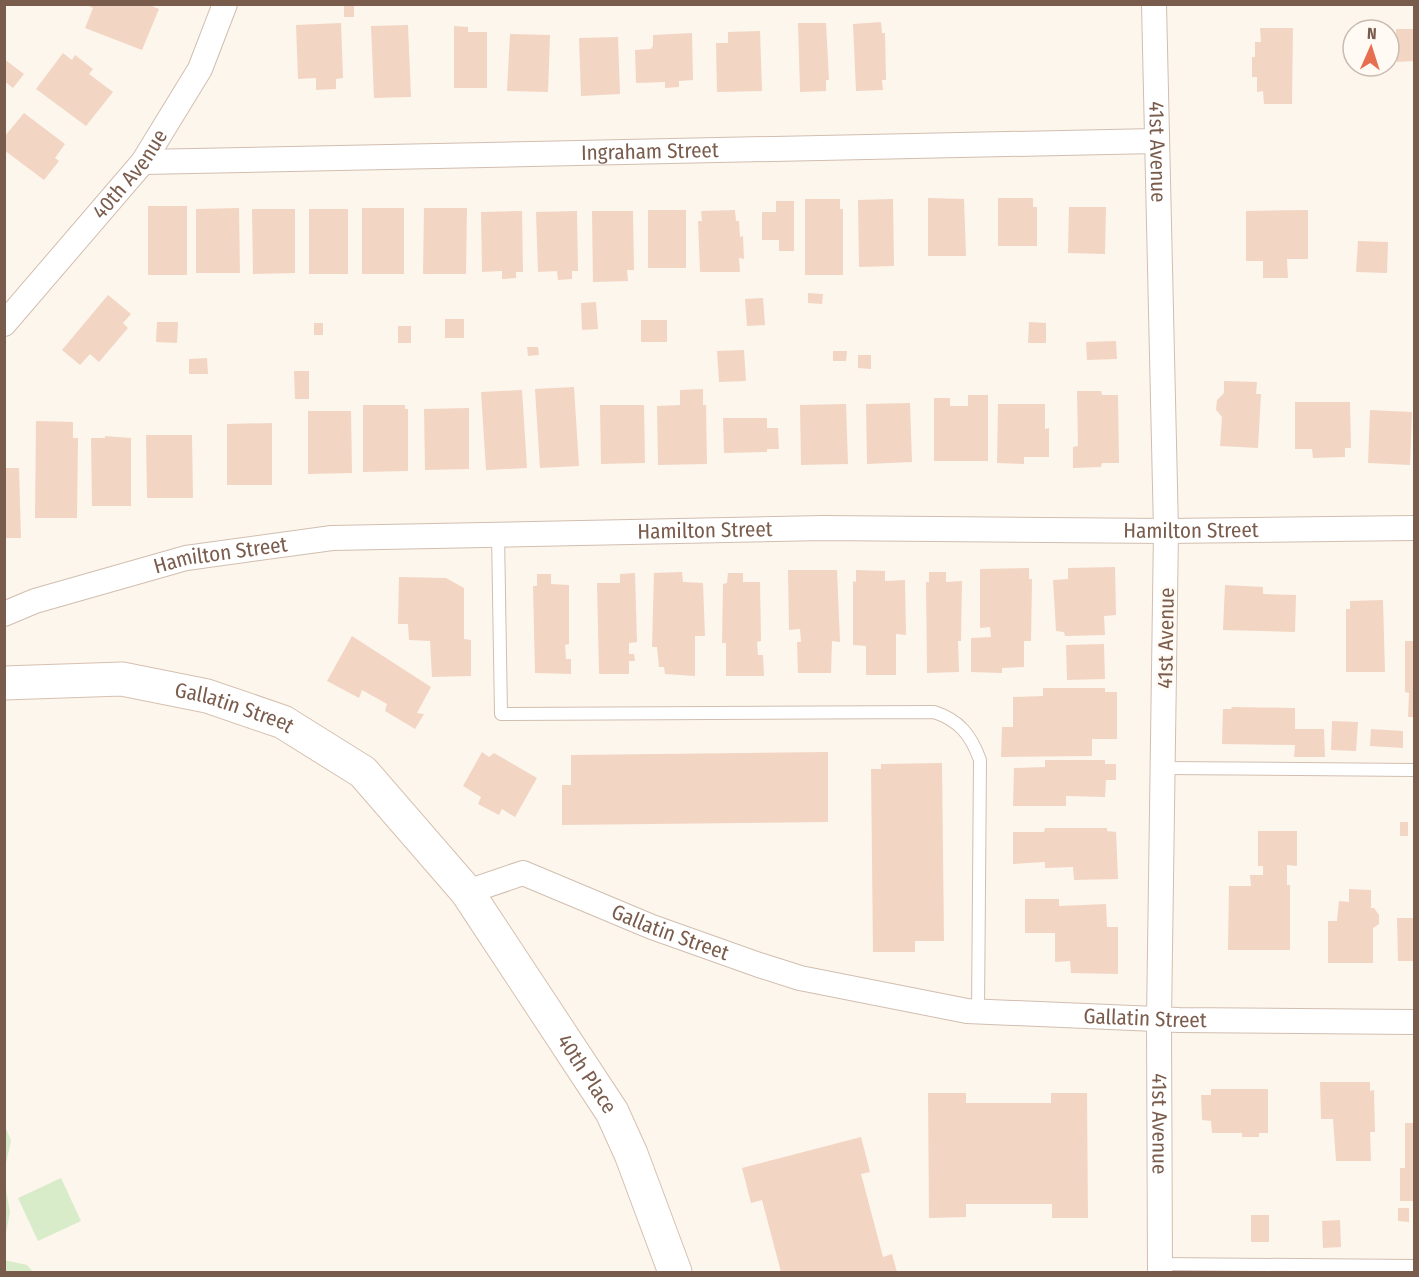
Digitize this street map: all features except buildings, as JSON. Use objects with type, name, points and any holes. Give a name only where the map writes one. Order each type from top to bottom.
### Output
[{"type":"street","name":"40th Avenue","points":[[4,324],[143,162],[200,69],[225,4]]},
{"type":"street","name":"41st Avenue","points":[[1154,4],[1155,141],[1166,531],[1159,1020],[1160,1268]]},
{"type":"street","name":"Ingraham Street","points":[[143,162],[1155,141]]},
{"type":"street","name":"Hamilton Street","points":[[4,614],[35,601],[186,558],[332,538],[824,528],[1166,531],[1414,528]]},
{"type":"street","name":"Gallatin Street","points":[[4,683],[122,679],[207,696],[283,722],[363,772],[467,892],[523,873],[652,927],[790,974],[978,1011],[1159,1020],[1414,1022]]},
{"type":"street","name":"40th Place","points":[[467,892],[612,1112],[631,1154],[675,1272]]},
{"type":"lane","points":[[498,534],[501,714],[933,712],[949,717],[965,730],[980,760],[978,1011]]},
{"type":"lane","points":[[1164,768],[1414,770]]},
{"type":"lane","points":[[1160,1268],[1414,1266]]},
{"type":"green space","points":[[5,1126],[11,1141],[5,1167]]},
{"type":"green space","points":[[61,1178],[81,1221],[38,1241],[18,1198]]},
{"type":"green space","points":[[5,1184],[10,1212],[4,1238]]},
{"type":"green space","points":[[4,1260],[27,1265],[33,1272],[5,1272]]}]
